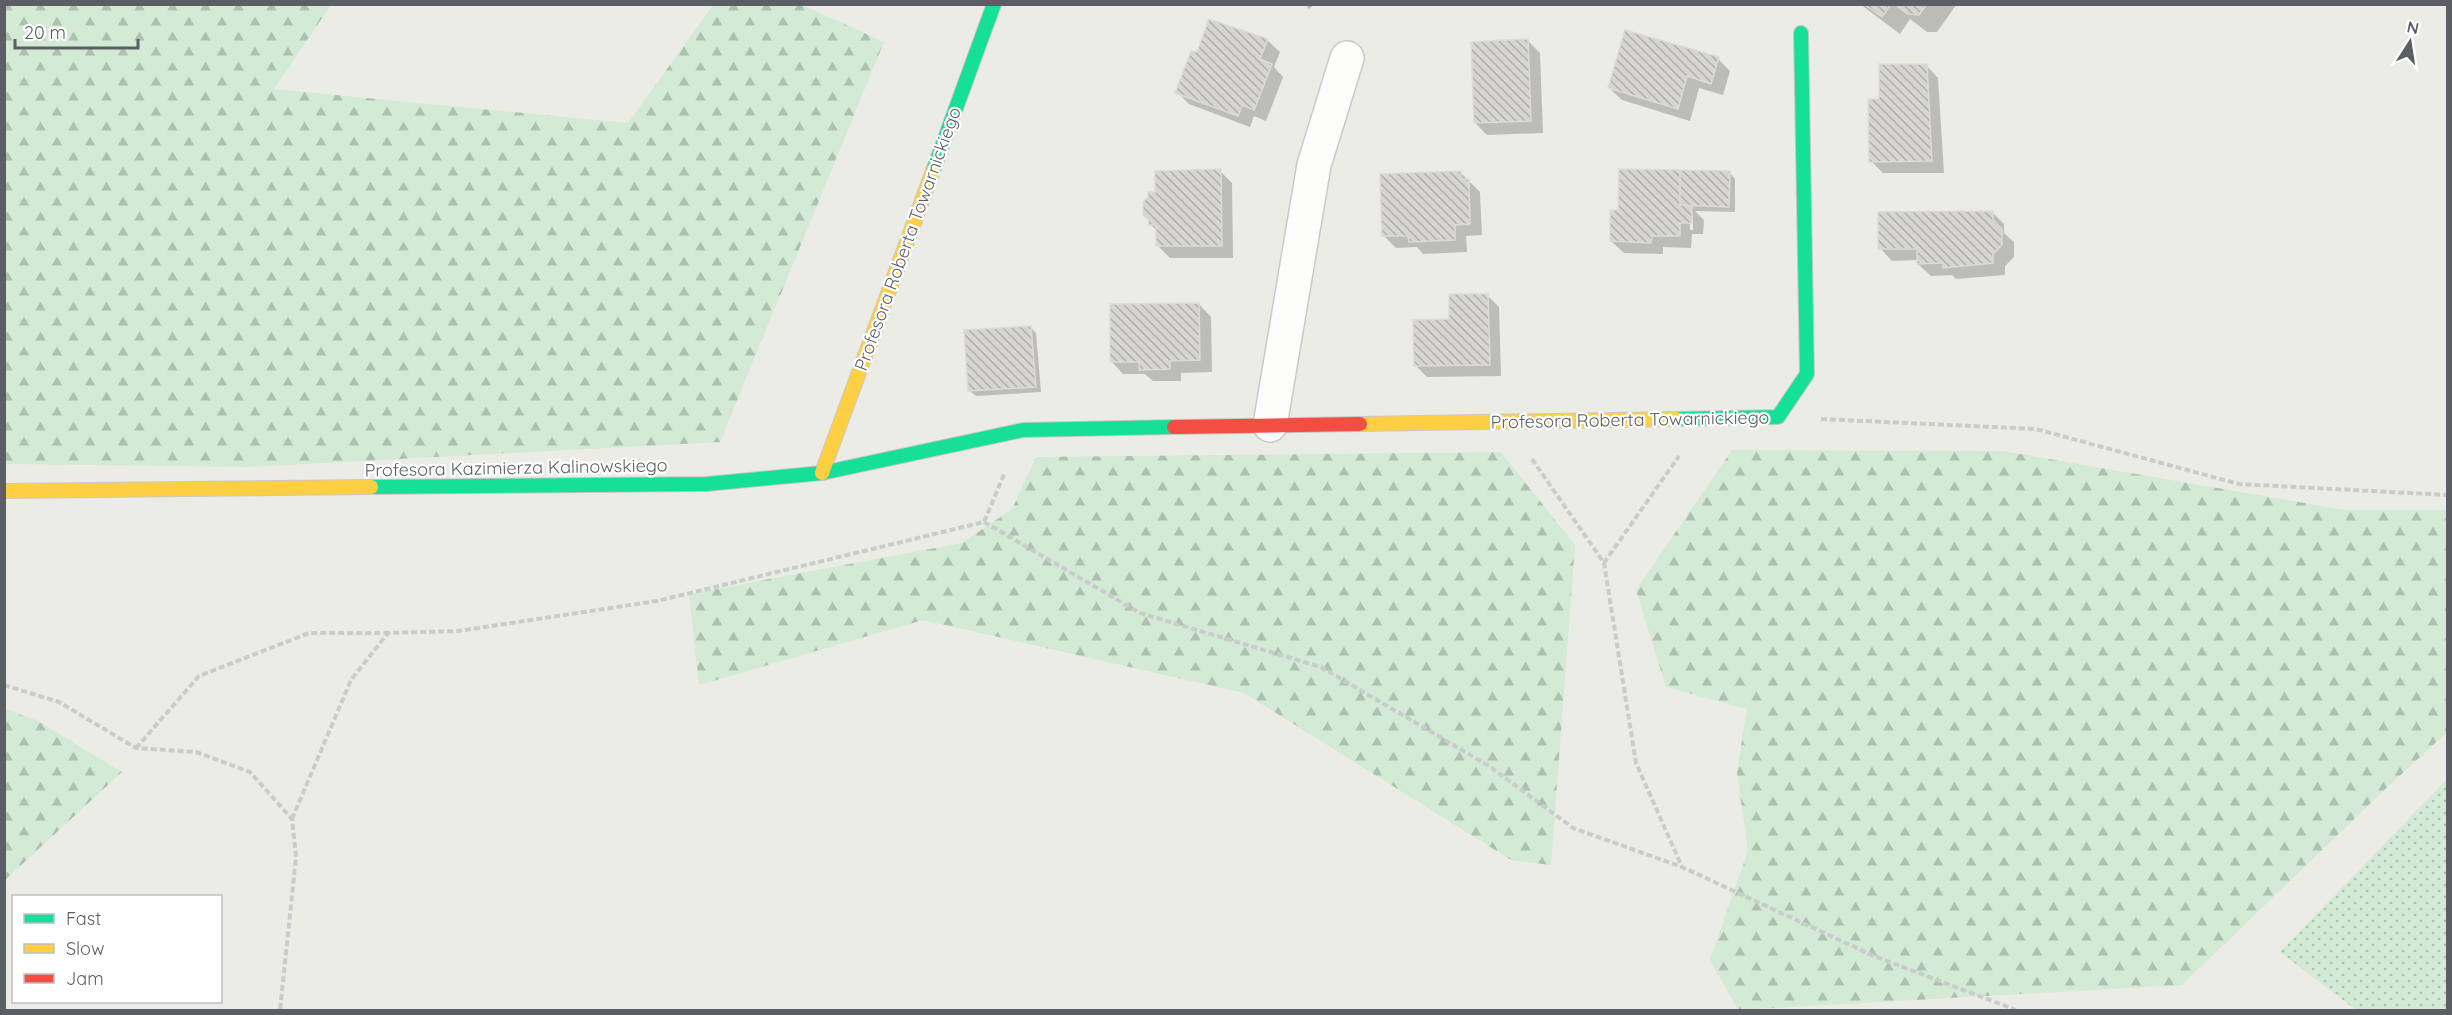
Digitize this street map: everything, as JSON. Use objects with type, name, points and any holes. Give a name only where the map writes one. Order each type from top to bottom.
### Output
[{"type":"street","name":"Profesora Roberta Towarnickiego","points":[[822,472],[994,4]]},
{"type":"street","name":"Profesora Roberta Towarnickiego","points":[[1023,430],[1778,417],[1807,374],[1801,33]]},
{"type":"street","points":[[1270,425],[1314,165],[1347,58]]},
{"type":"street","name":"Profesora Kazimierza Kalinowskiego","points":[[4,491],[707,484],[822,472],[1023,430]]},
{"type":"path","points":[[1778,417],[2036,429],[2240,484],[2448,495]]},
{"type":"path","points":[[1604,563],[1705,419]]},
{"type":"path","points":[[1508,423],[1604,563],[1636,763],[1682,867]]},
{"type":"path","points":[[984,522],[1023,430]]},
{"type":"path","points":[[136,748],[199,676],[309,633],[458,631],[657,601],[984,522],[1140,613],[1321,666],[1489,766],[1573,828],[1682,867],[1874,956],[2016,1011]]},
{"type":"path","points":[[280,1011],[296,857],[292,819],[351,680],[388,633]]},
{"type":"path","points":[[4,686],[59,702],[136,748],[196,752],[250,772],[292,819]]},
{"type":"green space","points":[[5,4],[331,5],[274,89],[628,123],[713,5],[802,5],[884,42],[720,442],[248,467],[5,464]]},
{"type":"green space","points":[[1732,450],[2003,451],[2345,510],[2447,510],[2447,732],[2182,985],[1738,1010],[1710,960],[1748,851],[1737,772],[1747,709],[1666,687],[1636,590]]},
{"type":"green space","points":[[1501,452],[1575,545],[1551,865],[1511,860],[1244,693],[923,620],[699,685],[689,594],[962,543],[1012,509],[1036,457]]},
{"type":"green space","points":[[5,709],[36,720],[122,772],[5,880]]},
{"type":"green space","points":[[2447,779],[2447,1010],[2356,1010],[2280,952]]},
{"type":"building","points":[[1864,4],[1891,4],[1882,17]]},
{"type":"building","points":[[1894,4],[1927,4],[1919,15],[1908,14]]},
{"type":"building","points":[[1209,19],[1268,39],[1260,59],[1272,64],[1254,110],[1242,105],[1238,116],[1175,93],[1191,51],[1197,52]]},
{"type":"building","points":[[1625,30],[1719,57],[1711,84],[1687,76],[1678,109],[1608,88]]},
{"type":"building","points":[[1528,39],[1531,121],[1474,123],[1471,42]]},
{"type":"building","points":[[1879,64],[1927,64],[1932,161],[1869,162],[1868,99],[1879,99]]},
{"type":"building","points":[[1221,169],[1222,246],[1156,246],[1156,225],[1148,225],[1149,220],[1143,215],[1143,202],[1148,197],[1148,192],[1155,192],[1155,171]]},
{"type":"building","points":[[1619,169],[1680,170],[1680,205],[1692,206],[1692,223],[1680,223],[1680,236],[1652,236],[1651,243],[1610,241],[1610,210],[1618,210]]},
{"type":"building","points":[[1680,170],[1730,171],[1729,207],[1680,205]]},
{"type":"building","points":[[1461,171],[1461,179],[1469,179],[1470,224],[1455,225],[1455,240],[1409,242],[1408,236],[1382,236],[1380,174]]},
{"type":"building","points":[[1993,211],[1993,220],[2002,229],[2002,245],[1993,254],[1993,263],[1943,268],[1943,263],[1917,264],[1917,249],[1878,249],[1878,212]]},
{"type":"building","points":[[1449,294],[1488,294],[1490,365],[1414,366],[1413,320],[1449,319]]},
{"type":"building","points":[[1199,303],[1200,360],[1170,361],[1170,369],[1139,370],[1139,362],[1110,362],[1110,304]]},
{"type":"building","points":[[1031,326],[1036,387],[968,391],[964,330]]},
{"type":"traffic: fast","points":[[933,171],[994,4]]},
{"type":"traffic: fast","points":[[1676,419],[1778,417],[1807,374],[1801,33]]},
{"type":"traffic: fast","points":[[371,487],[707,484],[822,473],[1023,430],[1174,427]]},
{"type":"traffic: slow","points":[[822,473],[933,171]]},
{"type":"traffic: slow","points":[[1360,424],[1676,419]]},
{"type":"traffic: slow","points":[[4,491],[371,487]]},
{"type":"traffic: jam","points":[[1174,427],[1360,424]]}]
